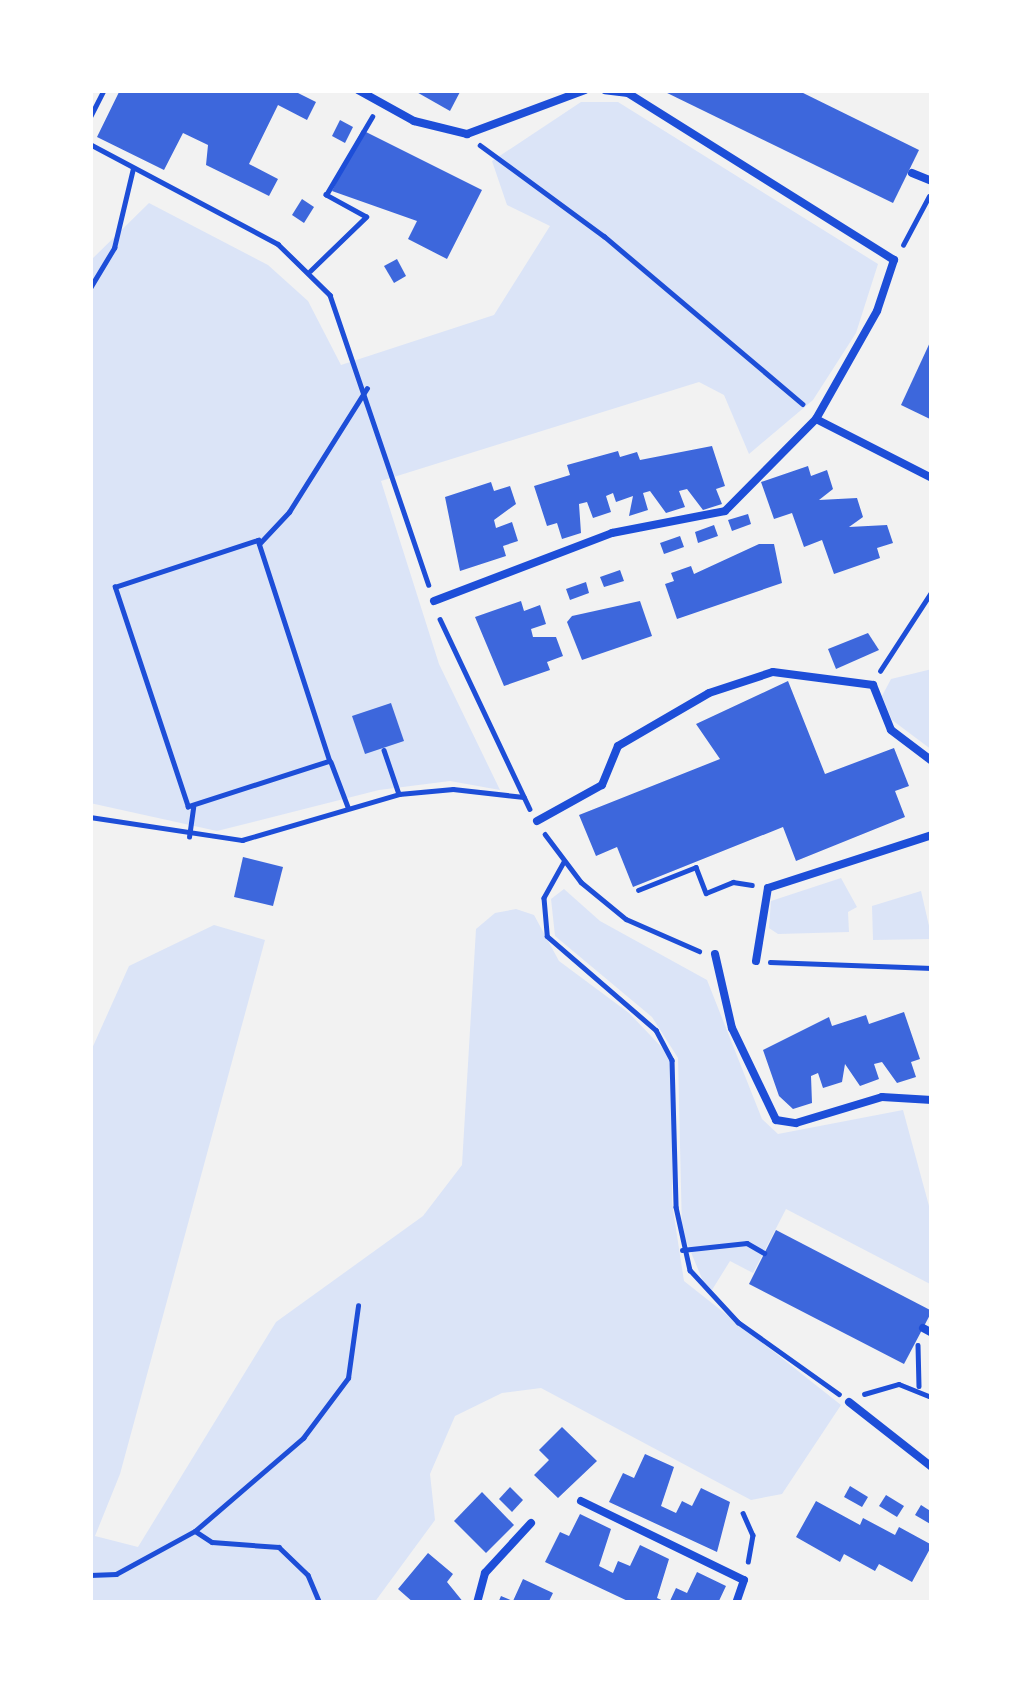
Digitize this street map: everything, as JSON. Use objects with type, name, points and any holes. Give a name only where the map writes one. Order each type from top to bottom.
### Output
[{"type":"lane","points":[[358,90],[467,134],[584,90]]},
{"type":"lane","points":[[434,601],[611,533],[725,511],[816,419],[854,360],[894,260],[628,92],[605,90]]},
{"type":"lane","points":[[913,173],[932,185]]},
{"type":"lane","points":[[816,419],[932,478]]},
{"type":"lane","points":[[537,820],[602,784],[618,746],[737,681],[796,673],[873,685],[891,730],[932,761]]},
{"type":"lane","points":[[756,961],[768,888],[932,835]]},
{"type":"lane","points":[[715,954],[732,1028],[776,1120],[796,1123],[882,1097],[932,1100]]},
{"type":"lane","points":[[849,1402],[932,1467]]},
{"type":"lane","points":[[921,1455],[932,1454]]},
{"type":"lane","points":[[581,1501],[744,1580],[736,1603]]},
{"type":"lane","points":[[477,1603],[485,1573],[531,1523]]},
{"type":"path","points":[[90,117],[104,90]]},
{"type":"path","points":[[310,271],[366,217],[326,195],[379,102]]},
{"type":"path","points":[[467,134],[604,236],[816,419]]},
{"type":"path","points":[[93,146],[278,244],[310,271],[343,319],[460,671],[537,820],[564,862],[626,919],[715,954]]},
{"type":"path","points":[[90,288],[114,248],[133,168]]},
{"type":"path","points":[[894,260],[932,185]]},
{"type":"path","points":[[330,761],[188,808],[115,586],[260,544],[289,512],[367,388]]},
{"type":"path","points":[[260,544],[348,808]]},
{"type":"path","points":[[873,685],[932,591]]},
{"type":"path","points":[[384,750],[399,794]]},
{"type":"path","points":[[90,817],[189,837],[242,840],[399,794],[453,789],[524,797]]},
{"type":"path","points":[[189,837],[194,806]]},
{"type":"path","points":[[564,862],[544,898],[548,936],[656,1030],[672,1060],[682,1250],[710,1297],[849,1402],[893,1384],[932,1397]]},
{"type":"path","points":[[638,890],[696,867],[706,893],[734,882]]},
{"type":"path","points":[[756,961],[932,968]]},
{"type":"path","points":[[682,1250],[747,1243],[764,1253]]},
{"type":"path","points":[[90,1574],[116,1574],[195,1531],[303,1438],[348,1378],[358,1306]]},
{"type":"path","points":[[918,1389],[913,1356],[926,1333]]},
{"type":"path","points":[[743,1513],[754,1535],[744,1580]]},
{"type":"path","points":[[195,1531],[212,1542],[280,1547],[308,1575],[320,1603]]},
{"type":"shaded area","points":[[581,102],[618,102],[878,264],[856,333],[813,400],[749,454],[724,395],[699,382],[381,481],[439,664],[500,790],[450,781],[379,790],[217,831],[90,803],[90,261],[149,203],[268,265],[308,301],[341,365],[494,315],[550,226],[507,205],[492,161]]},
{"type":"shaded area","points":[[932,669],[932,750],[892,720],[882,696],[891,679]]},
{"type":"shaded area","points":[[841,878],[857,907],[848,912],[849,932],[778,934],[769,928],[771,901]]},
{"type":"shaded area","points":[[564,889],[600,921],[707,980],[762,1119],[778,1134],[903,1110],[932,1217],[932,1285],[786,1209],[753,1273],[730,1261],[712,1290],[703,1281],[682,1231],[678,1058],[652,1017],[555,936],[551,899]]},
{"type":"shaded area","points":[[921,891],[932,939],[873,940],[872,906]]},
{"type":"shaded area","points":[[516,909],[534,915],[559,961],[629,1013],[672,1058],[672,1203],[684,1281],[841,1405],[782,1494],[751,1500],[541,1388],[502,1393],[455,1416],[430,1474],[435,1520],[374,1603],[90,1603],[90,1053],[129,966],[214,925],[265,940],[120,1474],[95,1536],[138,1547],[276,1322],[423,1216],[462,1165],[476,929],[495,913]]},
{"type":"building","points":[[120,90],[292,90],[316,102],[307,120],[278,105],[249,164],[278,179],[269,196],[206,165],[208,145],[183,133],[164,170],[97,137]]},
{"type":"building","points":[[413,90],[461,90],[450,111]]},
{"type":"building","points":[[661,90],[797,90],[919,150],[893,203]]},
{"type":"building","points":[[340,120],[353,127],[345,143],[332,136]]},
{"type":"building","points":[[362,130],[482,190],[447,259],[408,239],[417,221],[332,191]]},
{"type":"building","points":[[302,199],[314,207],[304,223],[292,215]]},
{"type":"building","points":[[397,259],[406,276],[394,283],[384,266]]},
{"type":"building","points":[[932,338],[932,420],[901,405]]},
{"type":"building","points":[[712,446],[725,486],[716,489],[722,504],[703,510],[687,489],[679,491],[685,507],[666,513],[650,491],[643,493],[648,510],[629,516],[633,496],[616,502],[613,493],[606,496],[611,512],[593,518],[587,502],[579,504],[581,533],[562,539],[557,523],[547,526],[534,486],[570,475],[567,465],[618,451],[620,457],[637,452],[640,460]]},
{"type":"building","points":[[808,466],[811,476],[827,470],[833,489],[819,500],[857,498],[863,517],[849,527],[887,525],[893,543],[877,548],[880,558],[834,574],[822,540],[804,547],[792,513],[774,519],[761,482]]},
{"type":"building","points":[[491,482],[494,491],[510,486],[516,504],[494,520],[496,528],[512,522],[518,541],[503,546],[506,556],[460,571],[445,497]]},
{"type":"building","points":[[748,514],[751,524],[732,531],[728,520]]},
{"type":"building","points":[[714,525],[718,536],[698,543],[695,532]]},
{"type":"building","points":[[680,536],[684,547],[664,554],[660,543]]},
{"type":"building","points":[[759,544],[774,544],[782,583],[677,619],[665,584],[674,581],[671,573],[691,566],[694,574]]},
{"type":"building","points":[[620,570],[624,581],[604,587],[600,577]]},
{"type":"building","points":[[586,582],[589,593],[570,600],[566,589]]},
{"type":"building","points":[[521,601],[524,611],[540,605],[546,624],[531,629],[533,637],[556,637],[563,656],[547,662],[550,670],[504,686],[475,617]]},
{"type":"building","points":[[640,601],[652,636],[582,660],[567,622],[572,616]]},
{"type":"building","points":[[868,633],[879,650],[836,669],[828,649]]},
{"type":"building","points":[[788,681],[825,774],[894,748],[909,786],[895,791],[905,817],[796,861],[783,827],[633,887],[617,847],[596,856],[579,815],[720,759],[696,724]]},
{"type":"building","points":[[391,703],[404,741],[365,754],[352,716]]},
{"type":"building","points":[[243,857],[283,867],[273,906],[234,897]]},
{"type":"building","points":[[904,1012],[920,1059],[911,1062],[916,1077],[897,1083],[882,1062],[874,1064],[879,1079],[860,1086],[845,1064],[842,1082],[823,1088],[818,1073],[811,1076],[812,1103],[793,1109],[779,1096],[763,1050],[829,1017],[832,1026],[866,1015],[869,1024]]},
{"type":"building","points":[[776,1230],[932,1311],[904,1364],[749,1284]]},
{"type":"building","points":[[562,1427],[597,1461],[558,1498],[534,1475],[549,1460],[539,1450]]},
{"type":"building","points":[[645,1454],[674,1467],[661,1506],[676,1513],[682,1501],[692,1506],[701,1488],[730,1502],[717,1552],[609,1502],[623,1473],[634,1478]]},
{"type":"building","points":[[850,1486],[868,1497],[862,1507],[844,1497]]},
{"type":"building","points":[[510,1487],[523,1500],[512,1512],[499,1499]]},
{"type":"building","points":[[482,1492],[514,1525],[486,1553],[454,1521]]},
{"type":"building","points":[[886,1495],[904,1506],[897,1517],[879,1506]]},
{"type":"building","points":[[816,1501],[860,1525],[863,1518],[895,1535],[899,1527],[932,1545],[912,1582],[879,1564],[875,1571],[844,1554],[840,1562],[796,1537]]},
{"type":"building","points":[[921,1505],[932,1512],[932,1525],[915,1515]]},
{"type":"building","points":[[580,1514],[611,1529],[599,1566],[613,1573],[618,1561],[630,1566],[640,1545],[669,1559],[657,1598],[668,1603],[632,1603],[545,1562],[560,1532],[569,1536]]},
{"type":"building","points":[[428,1553],[453,1574],[447,1582],[464,1603],[414,1603],[398,1589]]},
{"type":"building","points":[[697,1572],[726,1586],[718,1603],[669,1603],[676,1588],[687,1593]]},
{"type":"building","points":[[523,1579],[553,1593],[548,1603],[498,1603],[501,1596],[513,1601]]}]
